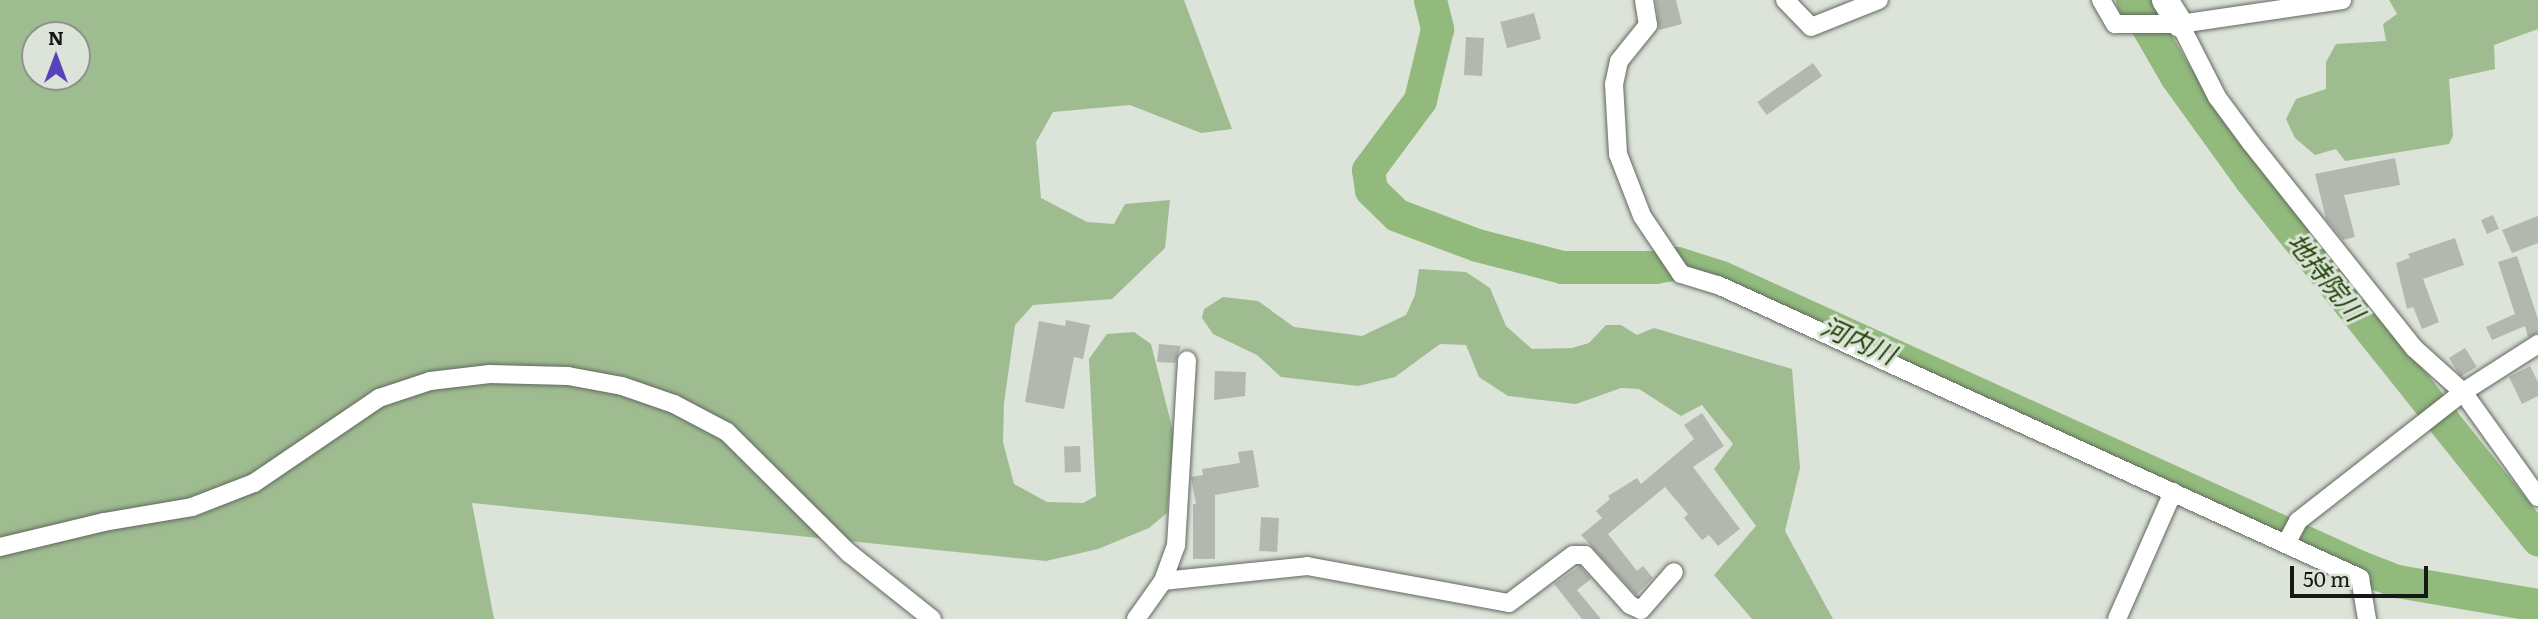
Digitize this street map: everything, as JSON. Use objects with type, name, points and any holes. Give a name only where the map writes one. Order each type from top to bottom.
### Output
[{"type":"street","points":[[1644,0],[1648,25],[1619,61],[1614,84],[1618,154],[1626,184],[1674,264],[2287,542],[2360,578],[2367,619]]},
{"type":"street","points":[[1785,0],[1811,27],[1879,0]]},
{"type":"street","points":[[2101,0],[2115,24],[2180,24],[2342,0]]},
{"type":"street","points":[[2165,0],[2217,97],[2309,219],[2538,497]]},
{"type":"street","points":[[2287,542],[2298,521],[2457,396],[2538,344]]},
{"type":"street","points":[[1136,619],[1163,581],[1176,547],[1187,360]]},
{"type":"street","points":[[0,547],[104,522],[192,507],[254,483],[379,398],[430,380],[490,374],[568,376],[648,395],[727,432],[849,553],[932,619]]},
{"type":"street","points":[[2116,619],[2173,492]]},
{"type":"street","points":[[1163,581],[1307,566],[1509,603],[1573,555],[1585,555],[1630,606],[1641,610],[1674,572]]},
{"type":"green space","points":[[0,0],[1184,0],[1232,129],[1201,133],[1130,105],[1053,112],[1036,142],[1041,198],[1087,222],[1114,224],[1125,204],[1170,200],[1165,248],[1112,299],[1033,305],[1015,325],[1004,403],[1003,442],[1014,484],[1047,502],[1083,503],[1096,496],[1089,359],[1107,334],[1134,332],[1151,344],[1174,435],[1167,513],[1149,528],[1098,549],[1046,561],[472,503],[494,619],[0,619]]},
{"type":"green space","points":[[2389,0],[2538,0],[2538,29],[2494,45],[2495,69],[2449,79],[2453,136],[2449,144],[2345,161],[2336,149],[2315,155],[2295,138],[2286,119],[2296,99],[2326,89],[2326,62],[2336,44],[2386,41],[2383,24],[2397,14]]},
{"type":"green space","points":[[1419,269],[1466,272],[1490,288],[1506,326],[1532,349],[1572,348],[1589,343],[1606,325],[1621,325],[1637,335],[1654,328],[1792,369],[1800,468],[1785,531],[1833,619],[1752,619],[1714,575],[1756,526],[1714,469],[1733,444],[1702,405],[1681,416],[1639,389],[1621,388],[1576,404],[1508,396],[1479,377],[1466,345],[1440,344],[1395,377],[1358,386],[1281,377],[1257,355],[1213,334],[1202,318],[1204,309],[1223,297],[1258,301],[1294,327],[1362,336],[1406,315],[1415,295]]},
{"type":"building","points":[[1656,0],[1676,0],[1682,24],[1659,30]]},
{"type":"building","points":[[1534,13],[1541,39],[1507,48],[1500,22]]},
{"type":"building","points":[[1466,37],[1484,38],[1482,76],[1464,75]]},
{"type":"building","points":[[1813,63],[1822,76],[1766,115],[1757,102]]},
{"type":"building","points":[[2395,158],[2400,185],[2344,195],[2355,237],[2343,240],[2326,219],[2315,174]]},
{"type":"building","points":[[2493,215],[2499,229],[2487,234],[2481,220]]},
{"type":"building","points":[[2538,216],[2538,243],[2512,253],[2502,230]]},
{"type":"building","points":[[2455,238],[2464,265],[2423,279],[2439,322],[2422,329],[2413,307],[2407,309],[2396,263],[2410,258],[2408,254]]},
{"type":"building","points":[[2517,256],[2538,319],[2538,333],[2528,337],[2525,326],[2492,340],[2486,327],[2515,314],[2498,262]]},
{"type":"building","points":[[1066,320],[1090,325],[1083,359],[1074,357],[1064,409],[1025,402],[1039,321],[1065,326]]},
{"type":"building","points":[[1159,344],[1181,346],[1175,363],[1157,362]]},
{"type":"building","points":[[2465,348],[2477,367],[2461,377],[2449,358]]},
{"type":"building","points":[[2530,366],[2538,382],[2538,396],[2522,404],[2509,377]]},
{"type":"building","points":[[1215,371],[1246,372],[1245,396],[1214,400]]},
{"type":"building","points":[[1702,413],[1724,446],[1693,467],[1740,529],[1718,546],[1709,535],[1702,540],[1684,518],[1688,514],[1665,487],[1608,534],[1637,571],[1643,566],[1653,578],[1636,595],[1581,535],[1602,518],[1596,511],[1610,499],[1608,496],[1637,478],[1641,484],[1694,439],[1684,425]]},
{"type":"building","points":[[1080,446],[1081,472],[1065,473],[1064,447]]},
{"type":"building","points":[[1253,450],[1259,487],[1215,495],[1215,559],[1193,559],[1193,504],[1196,504],[1191,477],[1203,475],[1202,469],[1240,463],[1238,452]]},
{"type":"building","points":[[1261,517],[1279,518],[1277,552],[1259,551]]},
{"type":"building","points":[[1580,566],[1591,579],[1577,590],[1601,619],[1582,619],[1554,584]]},
{"type":"waterway","name":"河内川","points":[[1430,0],[1437,29],[1420,100],[1368,170],[1371,190],[1397,215],[1477,245],[1562,267],[1655,267],[1677,263],[1721,277],[2360,567],[2397,581],[2538,605]]},
{"type":"waterway","name":"地持院川","points":[[2132,0],[2176,76],[2251,180],[2538,540]]}]
